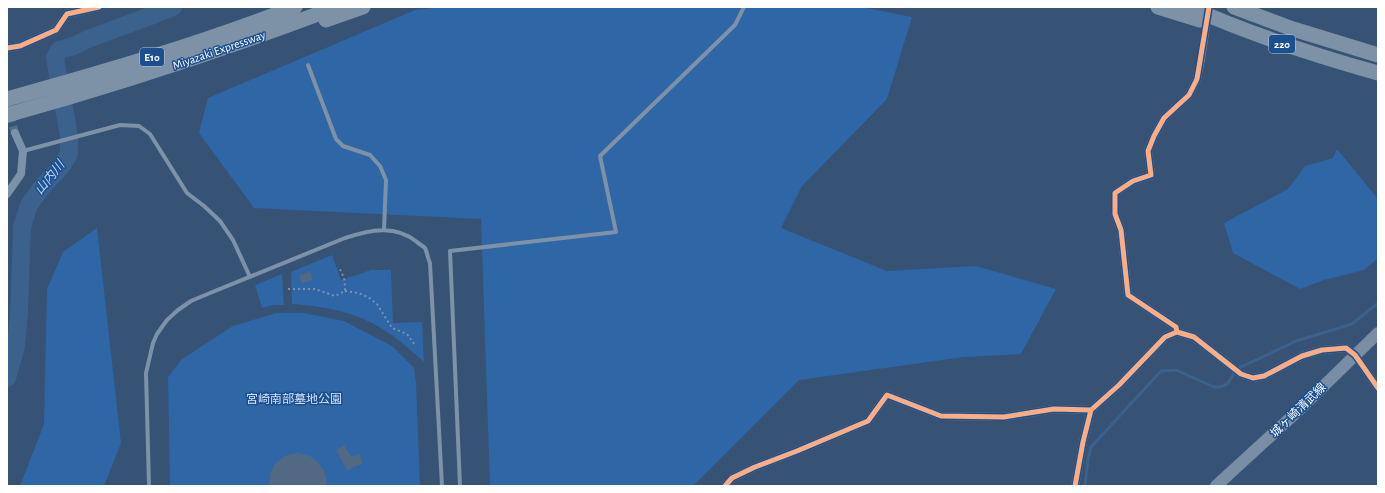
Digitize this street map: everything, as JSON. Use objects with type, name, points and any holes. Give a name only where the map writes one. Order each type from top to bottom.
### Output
[{"type":"highway","name":"Miyazaki Expressway","points":[[7,99],[84,78],[160,54],[295,7]]},
{"type":"highway","name":"Miyazaki Expressway","points":[[7,115],[140,76],[261,36],[337,7]]},
{"type":"highway","points":[[261,36],[329,19],[363,7]]},
{"type":"highway","points":[[1158,7],[1248,31]]},
{"type":"highway","name":"220","points":[[1189,7],[1298,49],[1378,73]]},
{"type":"highway","name":"220","points":[[1234,7],[1293,29],[1374,53]]},
{"type":"highway","points":[[1298,49],[1349,73],[1378,82]]},
{"type":"main road","name":"城ヶ崎清武線","points":[[1216,486],[1299,410],[1378,333]]},
{"type":"street","points":[[7,48],[20,46],[56,30],[67,14],[99,7]]},
{"type":"street","points":[[1176,332],[1176,327],[1128,295],[1121,230],[1115,214],[1115,193],[1133,181],[1151,175],[1148,151],[1154,136],[1164,118],[1189,95],[1197,79],[1209,7]]},
{"type":"street","points":[[7,194],[21,174],[23,150],[16,133]]},
{"type":"street","points":[[1075,486],[1083,442],[1091,410],[1119,385],[1165,337],[1176,332],[1194,337],[1241,374],[1253,378],[1264,376],[1302,356],[1322,350],[1346,348],[1354,355],[1378,388]]},
{"type":"street","points":[[725,486],[732,478],[755,467],[868,421],[887,395],[941,416],[1004,417],[1054,409],[1091,410]]},
{"type":"lane","points":[[460,486],[450,251],[616,232],[600,156],[735,25],[744,7]]},
{"type":"lane","points":[[308,65],[336,139],[343,146],[370,154],[380,166],[386,180],[384,230]]},
{"type":"lane","points":[[23,150],[120,125],[139,126],[150,134],[187,193],[220,221],[233,240],[250,277]]},
{"type":"lane","points":[[149,486],[146,373],[153,343],[157,334],[167,320],[191,301],[345,238],[364,232],[384,230],[396,231],[412,238],[424,248],[430,263],[442,486]]},
{"type":"path","points":[[339,267],[344,278],[344,291]]},
{"type":"path","points":[[288,289],[315,289],[335,296],[344,291],[358,293],[368,297],[377,304],[392,328],[407,334],[415,345]]},
{"type":"green space","points":[[442,7],[862,7],[912,17],[887,99],[802,186],[781,228],[887,271],[976,266],[1056,289],[1021,354],[964,357],[799,380],[693,486],[490,486],[481,219],[254,208],[199,133],[208,98],[415,10]]},
{"type":"green space","points":[[1337,149],[1378,199],[1378,258],[1364,270],[1324,280],[1300,289],[1233,253],[1224,223],[1288,189],[1305,166],[1333,158]]},
{"type":"green space","points":[[97,228],[121,443],[104,486],[20,486],[44,424],[47,289],[63,252]]},
{"type":"green space","points":[[332,255],[341,280],[371,270],[391,270],[393,323],[422,322],[424,362],[393,336],[369,322],[345,312],[292,304],[291,272]]},
{"type":"green space","points":[[282,274],[284,305],[273,305],[262,308],[255,285]]},
{"type":"green space","name":"宮崎南部墓地公園","points":[[276,313],[304,313],[344,321],[392,346],[414,368],[416,382],[420,486],[170,486],[168,377],[182,359],[233,326]]},
{"type":"building","points":[[310,271],[313,280],[302,283],[299,276]]},
{"type":"building","points":[[344,445],[351,457],[359,454],[363,463],[347,470],[336,450]]},
{"type":"building","points":[[297,453],[312,457],[319,463],[324,471],[326,486],[269,486],[270,474],[275,464],[285,456]]},
{"type":"waterway","name":"山内川","points":[[7,378],[16,346],[19,314],[22,227],[29,205],[42,187],[61,167],[69,154],[69,136],[55,58],[59,50],[74,46],[88,39],[173,7]]},
{"type":"waterway","points":[[1085,486],[1091,447],[1161,371],[1176,370],[1214,387],[1223,386],[1230,380],[1236,369],[1296,341],[1352,324],[1378,303]]},
{"type":"tunnel","points":[[7,103],[15,133]]},
{"type":"cycle path","points":[[7,48],[20,46],[56,30],[67,14],[99,7]]},
{"type":"cycle path","points":[[1177,332],[1176,327],[1128,295],[1121,230],[1115,214],[1115,193],[1133,181],[1151,175],[1148,151],[1154,136],[1164,118],[1189,95],[1197,79],[1209,7]]},
{"type":"cycle path","points":[[1075,486],[1083,442],[1091,410],[1119,385],[1165,337],[1177,332],[1194,337],[1241,374],[1253,378],[1264,376],[1302,356],[1322,350],[1346,348],[1355,355],[1378,388]]},
{"type":"cycle path","points":[[725,486],[732,478],[755,467],[868,421],[887,395],[941,416],[1004,417],[1054,409],[1091,410]]}]
